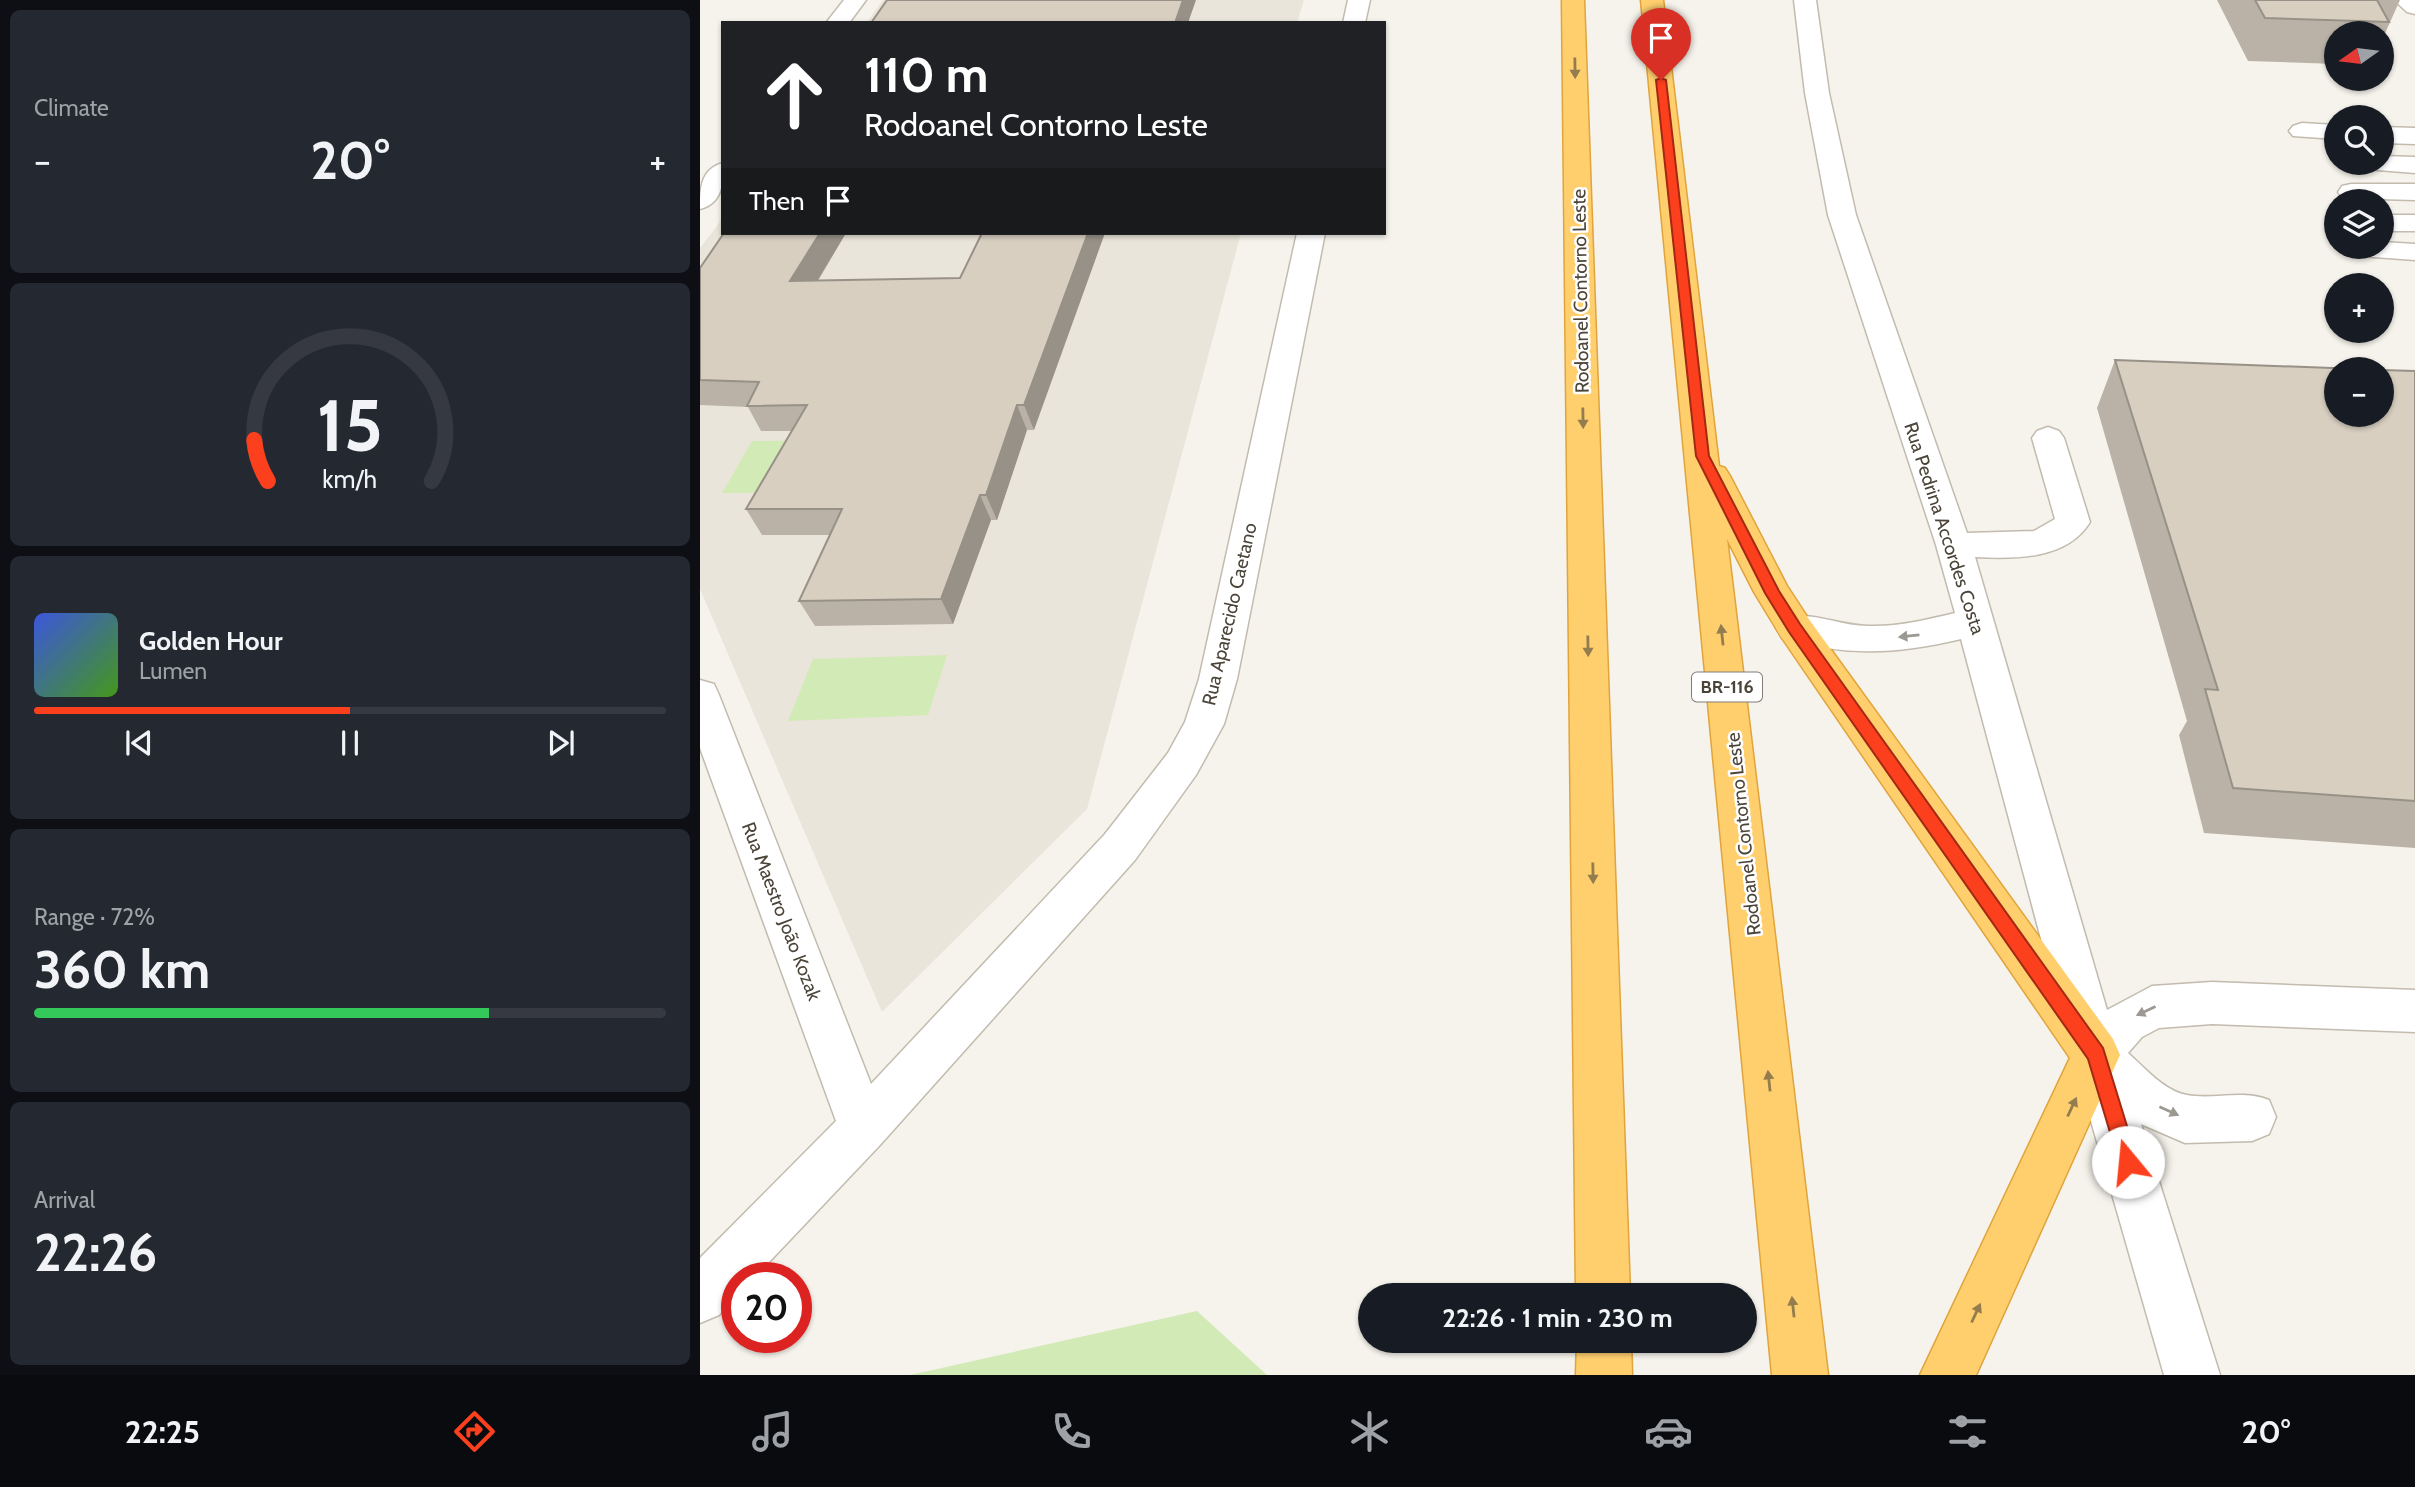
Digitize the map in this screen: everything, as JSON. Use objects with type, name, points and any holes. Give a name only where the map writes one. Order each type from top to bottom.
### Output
[{"type":"highway","name":"Rodoanel Contorno Leste","points":[[1573,0],[1603,1283]]},
{"type":"highway","name":"Rodoanel Contorno Leste","points":[[1652,0],[1800,1375]]},
{"type":"highway","points":[[1702,456],[1772,593],[1795,628],[2096,1055],[1948,1375]]},
{"type":"highway","points":[[1604,1353],[1604,1375]]},
{"type":"street","points":[[839,21],[855,0]]},
{"type":"street","points":[[1354,21],[1359,0]]},
{"type":"street","name":"Rua Pedrina Accordes Costa","points":[[1805,0],[1817,93],[1842,215],[1954,545],[2096,1055],[2192,1375]]},
{"type":"street","points":[[2405,0],[2415,7]]},
{"type":"street","points":[[2302,131],[2324,132]]},
{"type":"street","points":[[2394,135],[2415,136]]},
{"type":"street","points":[[2394,164],[2415,165]]},
{"type":"street","points":[[700,201],[721,174]]},
{"type":"street","points":[[2394,192],[2415,192]]},
{"type":"street","points":[[2394,223],[2415,223]]},
{"type":"street","name":"Rua Aparecido Caetano","points":[[700,1296],[863,1128],[1120,847],[1182,764],[1203,724],[1218,679],[1311,235]]},
{"type":"street","points":[[2394,251],[2415,252]]},
{"type":"street","points":[[1954,545],[2045,543],[2062,535],[2073,523],[2048,438]]},
{"type":"street","points":[[1795,628],[1867,640],[1917,636],[1975,622]]},
{"type":"street","name":"Rua Maestro João Kozak","points":[[700,695],[863,1128]]},
{"type":"street","points":[[2252,1117],[2185,1119],[2149,1102],[2096,1055],[2126,1022],[2152,1007],[2212,1003],[2415,1011]]},
{"type":"shaded area","points":[[883,0],[1304,0],[1298,21],[867,21]]},
{"type":"shaded area","points":[[721,221],[721,235],[1240,235],[1087,809],[882,1012],[700,589],[700,248]]},
{"type":"green space","points":[[863,440],[838,492],[722,493],[752,441]]},
{"type":"green space","points":[[947,655],[928,715],[788,721],[813,659]]},
{"type":"green space","points":[[1197,1311],[1267,1375],[910,1375]]},
{"type":"building","points":[[887,0],[1183,0],[1176,21],[872,21]]},
{"type":"building","points":[[2255,0],[2377,0],[2388,21],[2358,21],[2265,18]]},
{"type":"building","points":[[723,235],[819,235],[790,281],[960,278],[981,235],[1087,235],[1024,405],[1017,405],[986,495],[980,495],[941,599],[799,601],[842,509],[746,509],[807,405],[747,406],[759,382],[700,380],[700,268]]},
{"type":"building","points":[[2115,360],[2324,368],[2324,427],[2394,427],[2394,370],[2415,371],[2415,801],[2233,788],[2205,689],[2218,690]]},
{"type":"route","points":[[1661,80],[1702,456],[1772,593],[1795,628],[2096,1055],[2128,1162]]}]
